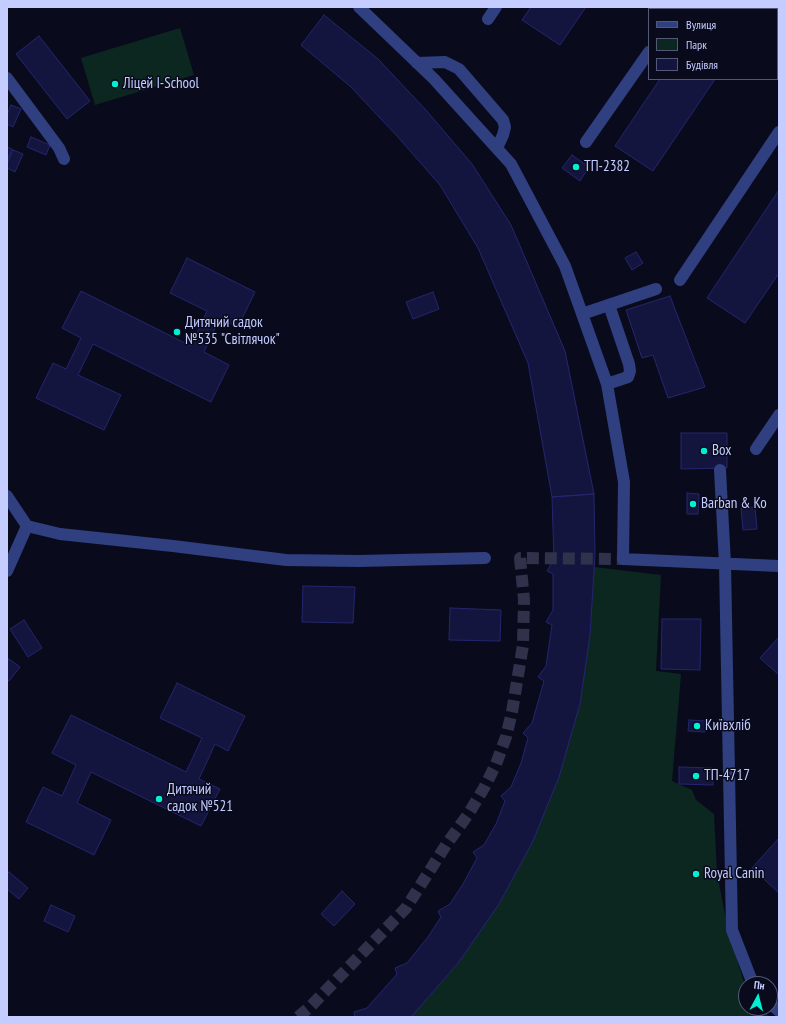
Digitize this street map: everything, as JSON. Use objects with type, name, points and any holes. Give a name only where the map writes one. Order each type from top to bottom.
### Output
[{"type":"lane","points":[[358,7],[434,79],[511,164],[565,266],[607,384],[624,482],[623,559],[779,566]]},
{"type":"lane","points":[[488,19],[496,7]]},
{"type":"lane","points":[[586,142],[648,53]]},
{"type":"lane","points":[[417,63],[445,62],[459,69],[503,120],[505,127],[503,135],[496,148]]},
{"type":"lane","points":[[7,78],[59,148],[64,159]]},
{"type":"lane","points":[[680,280],[779,132]]},
{"type":"lane","points":[[582,314],[656,289]]},
{"type":"lane","points":[[607,384],[628,377],[630,371],[609,305]]},
{"type":"lane","points":[[756,449],[779,416]]},
{"type":"lane","points":[[720,470],[725,564],[732,930],[750,976]]},
{"type":"lane","points":[[7,496],[27,526],[60,534],[286,560],[359,561],[485,558]]},
{"type":"lane","points":[[7,571],[27,526]]},
{"type":"green space","points":[[180,28],[194,75],[95,105],[81,58]]},
{"type":"green space","points":[[594,567],[661,575],[656,671],[681,674],[672,781],[692,790],[696,800],[714,814],[717,873],[728,930],[742,976],[738,976],[738,1016],[770,1017],[411,1017],[459,962]]},
{"type":"building","points":[[531,7],[586,7],[560,45],[522,20]]},
{"type":"building","points":[[708,7],[763,7],[762,8]]},
{"type":"building","points":[[324,15],[378,59],[425,109],[472,164],[511,225],[565,351],[594,494],[552,497],[528,363],[478,248],[440,185],[351,87],[301,45]]},
{"type":"building","points":[[39,36],[90,101],[67,119],[16,54]]},
{"type":"building","points":[[659,80],[714,80],[653,171],[615,146]]},
{"type":"building","points":[[11,105],[21,109],[13,127],[7,124],[7,115]]},
{"type":"building","points":[[31,137],[50,145],[46,155],[27,147]]},
{"type":"building","points":[[7,147],[12,149],[7,161]]},
{"type":"building","points":[[13,150],[23,154],[15,172],[7,168],[7,164]]},
{"type":"building","name":"ТП-2382","points":[[572,155],[589,167],[580,181],[562,168]]},
{"type":"building","points":[[779,190],[779,273],[745,323],[707,298]]},
{"type":"building","points":[[636,252],[643,263],[632,270],[625,258]]},
{"type":"building","points":[[187,258],[255,292],[238,327],[220,318],[204,352],[229,365],[211,402],[93,344],[78,375],[121,395],[104,430],[36,398],[53,363],[66,369],[81,338],[62,328],[81,291],[191,346],[207,311],[170,293]]},
{"type":"building","points":[[433,292],[439,309],[413,319],[406,302]]},
{"type":"building","points":[[670,296],[705,387],[668,398],[653,355],[642,358],[626,310]]},
{"type":"building","name":"Box","points":[[681,433],[727,433],[727,468],[681,469]]},
{"type":"building","name":"Barban & Ko","points":[[687,493],[699,494],[698,514],[687,514]]},
{"type":"building","points":[[594,494],[595,555],[590,635],[580,704],[559,777],[533,841],[499,904],[459,962],[411,1017],[355,1017],[354,1012],[367,1008],[397,974],[395,968],[407,963],[428,937],[441,917],[438,911],[450,904],[477,858],[473,852],[484,845],[496,824],[505,801],[501,796],[511,787],[521,763],[528,738],[523,733],[532,723],[544,681],[538,677],[546,666],[552,625],[546,622],[553,610],[553,574],[547,571],[554,559],[552,497]]},
{"type":"building","points":[[755,507],[757,529],[743,530],[741,508]]},
{"type":"building","points":[[303,586],[355,587],[353,623],[302,622]]},
{"type":"building","points":[[450,608],[501,610],[500,641],[449,640]]},
{"type":"building","points":[[662,619],[701,619],[700,670],[661,669]]},
{"type":"building","points":[[24,620],[42,648],[28,657],[10,629]]},
{"type":"building","points":[[779,637],[779,675],[760,658]]},
{"type":"building","points":[[9,659],[20,667],[9,681],[7,680],[7,662]]},
{"type":"building","points":[[177,683],[245,716],[228,751],[215,744],[199,779],[220,789],[201,826],[91,772],[77,803],[111,820],[94,855],[26,822],[43,787],[62,796],[76,765],[52,753],[71,715],[186,772],[202,738],[160,718]]},
{"type":"building","name":"Київхліб","points":[[689,720],[706,721],[705,732],[688,731]]},
{"type":"building","name":"ТП-4717","points":[[679,767],[713,768],[713,785],[679,784]]},
{"type":"building","points":[[779,838],[779,893],[752,868]]},
{"type":"building","points":[[9,872],[28,888],[19,899],[7,889],[7,874]]},
{"type":"building","points":[[342,891],[355,904],[334,926],[321,914]]},
{"type":"building","points":[[51,905],[75,916],[68,932],[44,921]]},
{"type":"tunnel","points":[[298,1017],[310,1007],[406,908],[446,845],[469,813],[496,764],[506,737],[512,712],[523,645],[524,600],[520,558],[623,559]]},
{"type":"place","name":"Ліцей I-School","points":[[115,84]]},
{"type":"place","name":"ТП-2382","points":[[576,167]]},
{"type":"place","name":"Дитячий садок №535 \"Світлячок\"","points":[[177,332]]},
{"type":"place","name":"Box","points":[[704,451]]},
{"type":"place","name":"Barban & Ko","points":[[693,504]]},
{"type":"place","name":"Київхліб","points":[[697,726]]},
{"type":"place","name":"ТП-4717","points":[[696,776]]},
{"type":"place","name":"Дитячий садок №521","points":[[159,799]]},
{"type":"place","name":"Royal Canin","points":[[696,874]]}]
